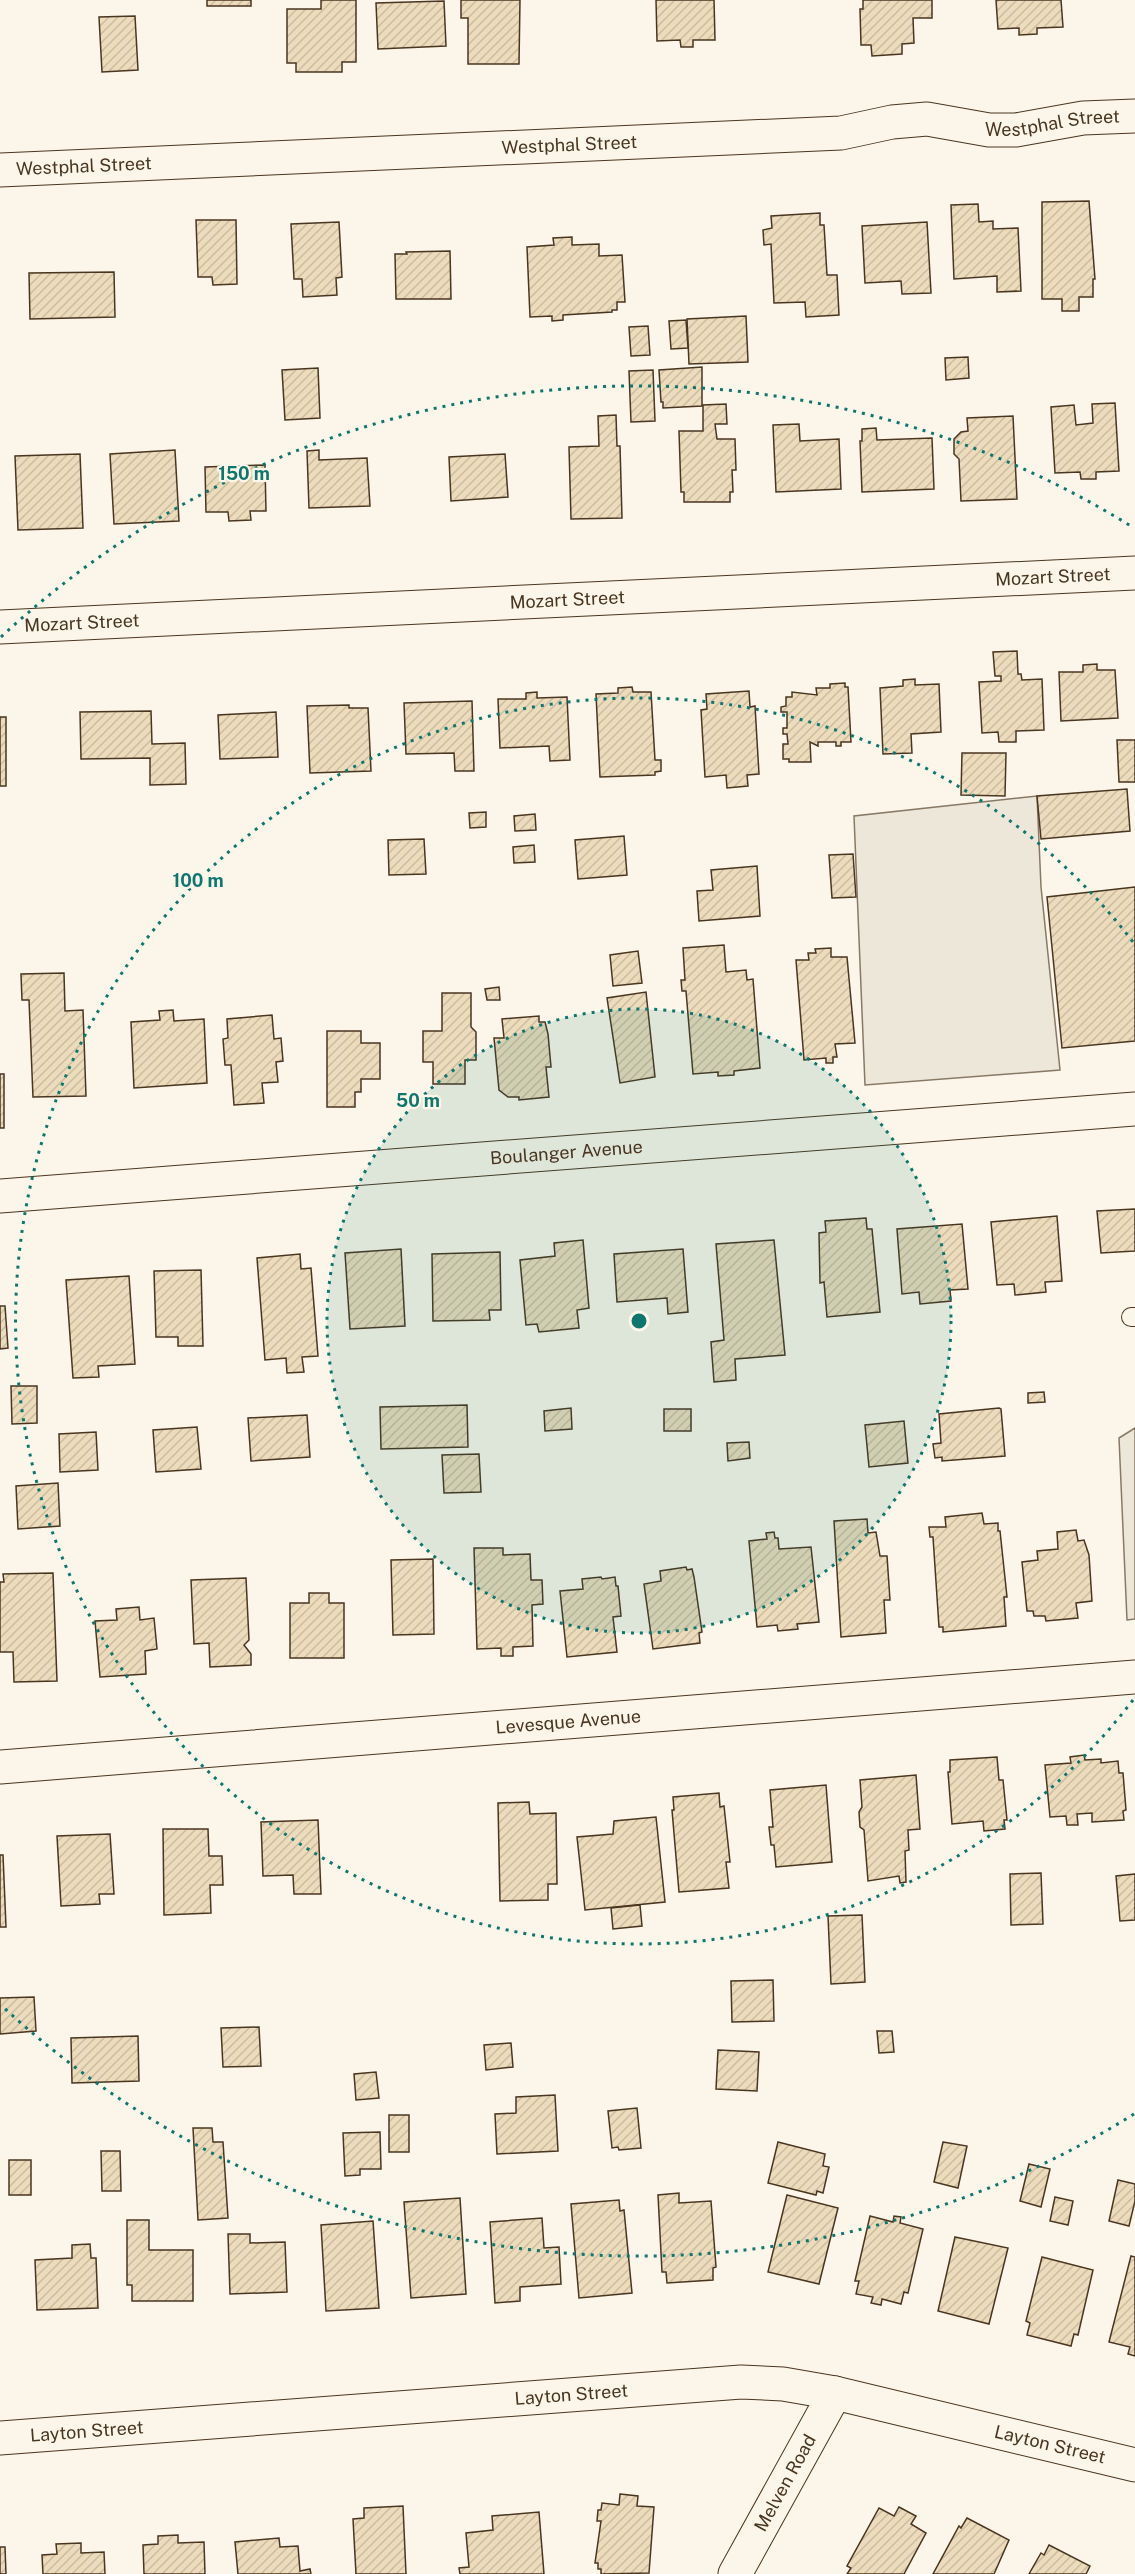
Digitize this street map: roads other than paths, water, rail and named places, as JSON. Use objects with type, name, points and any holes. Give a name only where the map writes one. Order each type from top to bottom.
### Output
[{"type":"street","name":"Westphal Street","points":[[0,170],[841,132],[892,122],[927,119],[989,130],[1016,130],[1083,118],[1135,116]]},
{"type":"street","name":"Mozart Street","points":[[0,627],[1135,573]]},
{"type":"street","name":"Boulanger Avenue","points":[[0,1196],[1135,1109]]},
{"type":"street","name":"Levesque Avenue","points":[[0,1767],[1135,1677]]},
{"type":"street","name":"Layton Street","points":[[0,2438],[741,2382],[783,2384],[836,2393],[1135,2465]]},
{"type":"street","name":"Melven Road","points":[[735,2574],[836,2393]]}]
